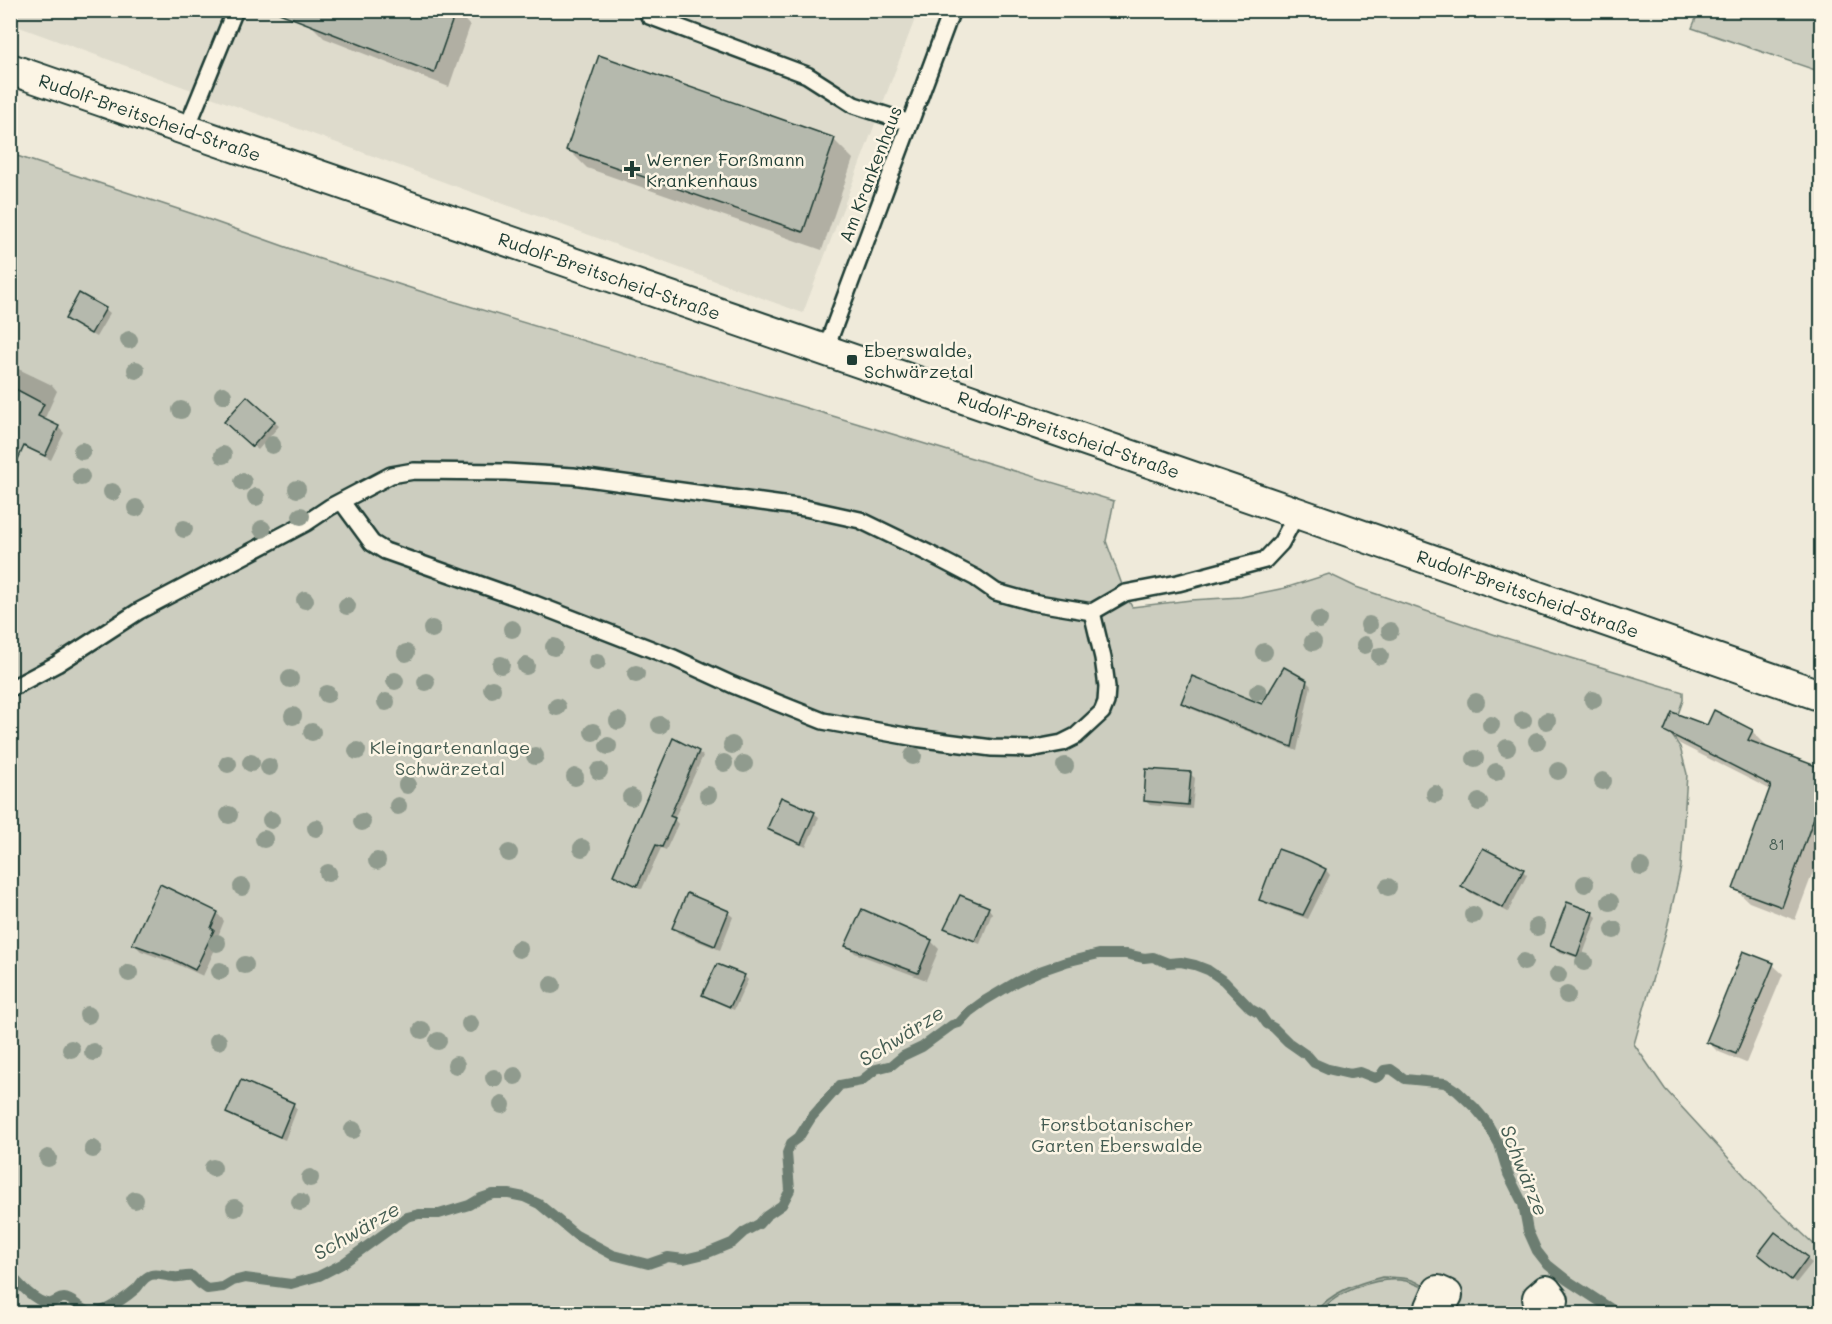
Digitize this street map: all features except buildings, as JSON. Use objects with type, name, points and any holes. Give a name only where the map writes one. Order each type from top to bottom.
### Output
[{"type":"street","name":"Rudolf-Breitscheid-Straße","points":[[10,69],[1821,696]]},
{"type":"lane","points":[[186,130],[235,10]]},
{"type":"lane","name":"Am Krankenhaus","points":[[825,351],[952,10]]},
{"type":"lane","points":[[648,16],[807,75],[854,105],[910,123]]},
{"type":"lane","points":[[10,689],[57,664],[139,611],[391,476],[414,471],[507,471],[573,476],[805,508],[860,520],[976,578],[996,592],[1032,602],[1092,612],[1125,594],[1178,583],[1265,560],[1281,543],[1297,513]]},
{"type":"lane","points":[[342,502],[372,543],[385,551],[535,604],[674,658],[733,685],[823,721],[916,738],[992,748],[1030,749],[1062,743],[1076,736],[1102,712],[1106,702],[1107,687],[1103,658],[1092,612]]},
{"type":"shaded area","name":"Werner Forßmann Krankenhaus","points":[[10,11],[918,11],[803,313],[11,24]]},
{"type":"shaded area","points":[[1382,1277],[1411,1280],[1423,1285],[1436,1295],[1410,1282],[1383,1281],[1347,1292],[1326,1305],[1319,1313],[1314,1314],[1320,1306],[1336,1294]]},
{"type":"green space","points":[[1699,11],[1821,11],[1821,72],[1692,28]]},
{"type":"green space","name":"Kleingartenanlage Schwärzetal","points":[[11,154],[426,293],[1114,501],[1106,541],[1132,607],[1241,597],[1285,588],[1329,574],[1356,587],[1496,635],[1683,692],[1683,700],[1671,734],[1680,747],[1687,774],[1681,867],[1667,928],[1634,1044],[1665,1089],[1767,1200],[1822,1252],[1821,1314],[11,1314]]},
{"type":"waterway","name":"Schwärze","points":[[10,1273],[40,1301],[51,1303],[62,1298],[68,1299],[92,1312],[107,1309],[151,1275],[192,1276],[207,1289],[223,1287],[245,1278],[291,1284],[319,1276],[342,1264],[407,1217],[419,1214],[439,1214],[469,1205],[493,1194],[524,1197],[539,1204],[576,1235],[613,1255],[648,1264],[668,1257],[684,1259],[705,1254],[732,1243],[782,1205],[790,1190],[787,1153],[791,1143],[799,1137],[811,1118],[840,1085],[861,1081],[876,1069],[892,1065],[952,1025],[959,1023],[984,1001],[1040,971],[1099,954],[1126,954],[1144,958],[1153,957],[1168,963],[1181,962],[1208,970],[1224,981],[1288,1042],[1314,1063],[1328,1069],[1350,1074],[1360,1072],[1375,1078],[1380,1076],[1384,1070],[1391,1069],[1405,1079],[1445,1083],[1457,1091],[1486,1121],[1499,1144],[1508,1174],[1523,1204],[1528,1231],[1537,1251],[1548,1265],[1567,1280],[1619,1314]]},
{"type":"place","name":"Werner Forßmann Krankenhaus","points":[[632,169]]},
{"type":"place","name":"Eberswalde, Schwärzetal","points":[[852,360]]},
{"type":"park label","name":"Forstbotanischer Garten Eberswalde","points":[[1117,1134]]}]
